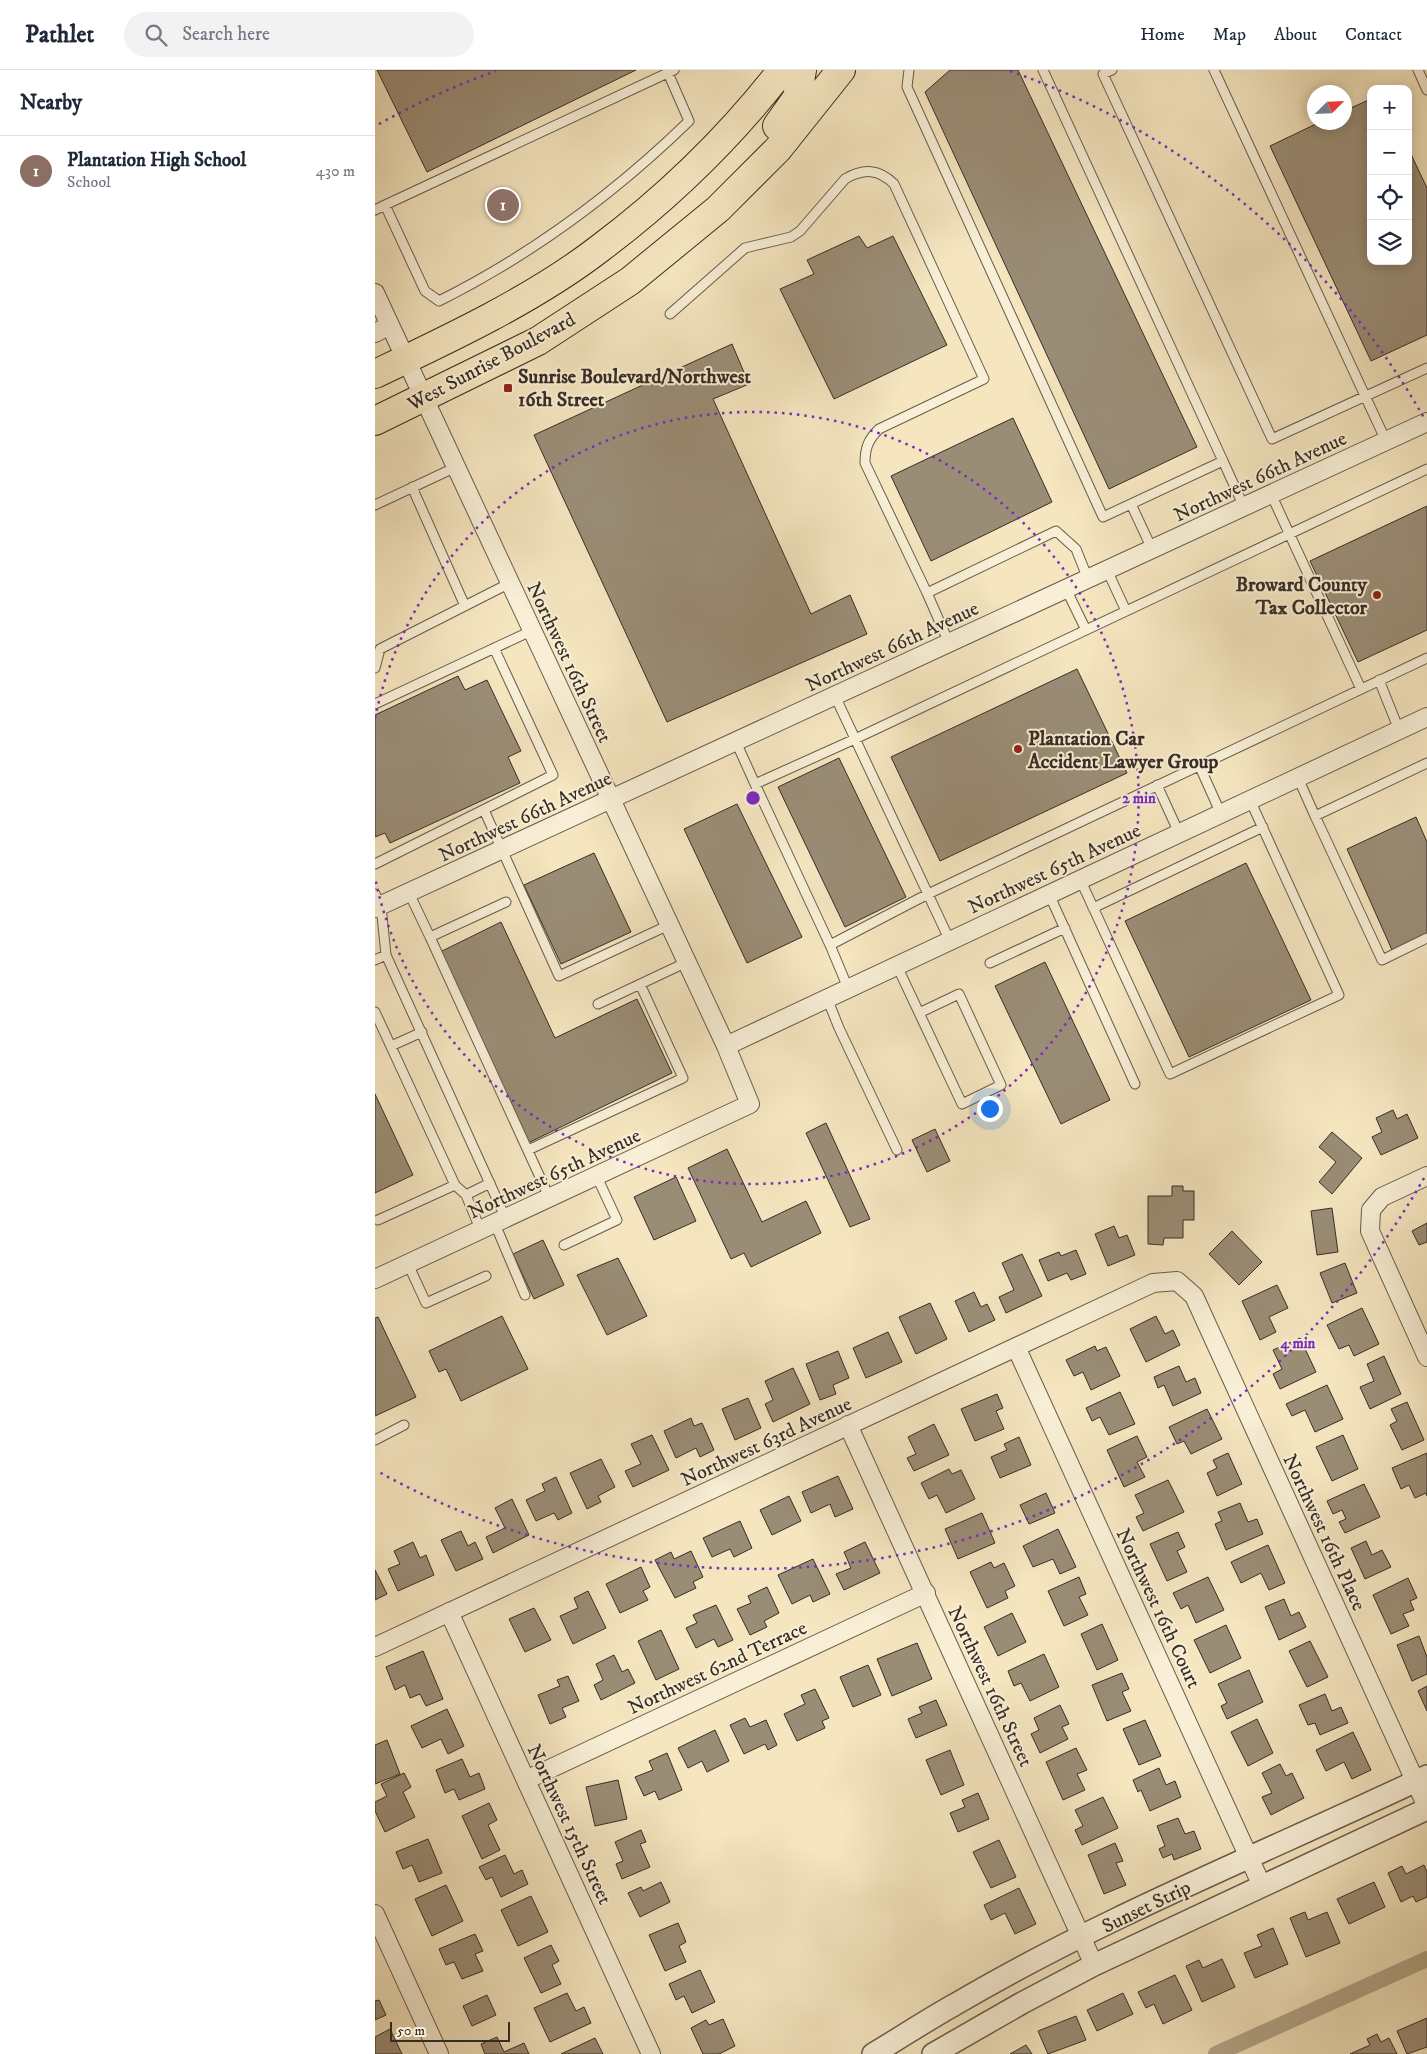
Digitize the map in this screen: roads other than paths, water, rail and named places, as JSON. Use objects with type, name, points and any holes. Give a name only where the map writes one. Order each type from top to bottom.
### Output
[{"type":"highway","name":"West Sunrise Boulevard","points":[[375,374],[512,305],[599,250],[687,175],[760,99],[782,70]]},
{"type":"highway","points":[[645,268],[670,235],[773,131],[787,114],[797,98],[802,70]]},
{"type":"highway","name":"West Sunrise Boulevard","points":[[375,421],[538,340],[630,281],[718,209],[779,149],[841,70]]},
{"type":"street","name":"Northwest 16th Street","points":[[375,293],[383,329],[405,360],[424,398],[726,1046],[750,1104]]},
{"type":"street","name":"Northwest 66th Avenue","points":[[377,903],[409,893],[1427,422]]},
{"type":"street","name":"Northwest 65th Avenue","points":[[726,1046],[1427,717]]},
{"type":"street","name":"Northwest 65th Avenue","points":[[375,1279],[550,1199],[750,1104]]},
{"type":"street","points":[[1427,1176],[1382,1197],[1371,1210],[1370,1231],[1427,1358]]},
{"type":"street","name":"Northwest 63rd Avenue","points":[[375,1647],[1153,1283],[1177,1281]]},
{"type":"street","name":"Northwest 16th Place","points":[[1177,1281],[1194,1296],[1421,1779],[1427,1808]]},
{"type":"street","name":"Northwest 16th Court","points":[[1016,1347],[1262,1886]]},
{"type":"street","name":"Northwest 16th Street","points":[[848,1425],[1094,1966]]},
{"type":"street","name":"Northwest 62nd Terrace","points":[[526,1780],[926,1594]]},
{"type":"street","name":"Northwest 15th Street","points":[[449,1612],[651,2054]]},
{"type":"street","name":"Sunset Strip","points":[[873,2054],[954,2004],[1082,1937],[1249,1857],[1421,1779]]},
{"type":"street","name":"Sunset Strip","points":[[933,2054],[1021,2003],[1094,1966],[1427,1808]]},
{"type":"street","points":[[375,1914],[439,2054]]},
{"type":"lane","points":[[909,70],[907,87],[1103,517],[1223,462]]},
{"type":"lane","points":[[1043,70],[1244,506]]},
{"type":"lane","points":[[1112,70],[1103,74],[1272,439],[1427,368]]},
{"type":"lane","points":[[1214,70],[1386,441]]},
{"type":"lane","points":[[1418,70],[1427,90]]},
{"type":"lane","points":[[375,210],[671,72],[689,121],[650,159],[565,225],[478,281],[439,301],[425,291],[385,206]]},
{"type":"lane","points":[[670,314],[745,248],[791,237],[800,230],[845,179],[855,173],[870,170],[884,174],[894,184],[984,379],[879,429],[869,438],[865,450],[865,463],[949,643]]},
{"type":"lane","points":[[375,505],[456,467]]},
{"type":"lane","points":[[755,784],[1126,612],[1427,469]]},
{"type":"lane","points":[[412,488],[465,606]]},
{"type":"lane","points":[[1271,494],[1361,689]]},
{"type":"lane","points":[[1131,504],[1152,549]]},
{"type":"lane","points":[[927,593],[1057,531],[1075,549],[1088,579]]},
{"type":"lane","points":[[1107,570],[1126,612]]},
{"type":"lane","points":[[375,668],[380,649],[510,583]]},
{"type":"lane","points":[[1066,589],[1086,630]]},
{"type":"lane","points":[[375,704],[531,631]]},
{"type":"lane","points":[[375,864],[553,776],[494,648]]},
{"type":"lane","points":[[830,945],[928,894],[1427,658]]},
{"type":"lane","points":[[1379,680],[1399,730]]},
{"type":"lane","points":[[835,696],[950,941]]},
{"type":"lane","points":[[736,742],[849,988]]},
{"type":"lane","points":[[1315,816],[1427,763]]},
{"type":"lane","points":[[1199,766],[1221,814]]},
{"type":"lane","points":[[1298,778],[1382,960],[1427,938]]},
{"type":"lane","points":[[1157,786],[1179,833]]},
{"type":"lane","points":[[1080,880],[1170,1074],[1339,995],[1250,800]]},
{"type":"lane","points":[[484,810],[559,976],[669,925]]},
{"type":"lane","points":[[1093,908],[1263,827]]},
{"type":"lane","points":[[409,893],[550,1199]]},
{"type":"lane","points":[[1049,894],[1135,1084]]},
{"type":"lane","points":[[430,937],[506,902]]},
{"type":"lane","points":[[377,903],[386,954],[490,1183],[494,1225],[525,1295]]},
{"type":"lane","points":[[990,963],[1065,928]]},
{"type":"lane","points":[[375,960],[386,954]]},
{"type":"lane","points":[[598,1004],[687,962]]},
{"type":"lane","points":[[897,966],[919,1013],[962,1104],[1001,1085],[959,994],[919,1013]]},
{"type":"lane","points":[[528,1150],[683,1078],[641,984]]},
{"type":"lane","points":[[827,998],[839,1028],[897,1150]]},
{"type":"lane","points":[[375,1012],[455,1185],[494,1225]]},
{"type":"lane","points":[[391,1046],[422,1032]]},
{"type":"lane","points":[[564,1245],[617,1220],[597,1177]]},
{"type":"lane","points":[[466,1195],[490,1183]]},
{"type":"lane","points":[[377,1220],[455,1185]]},
{"type":"lane","points":[[408,1264],[427,1303],[486,1276]]},
{"type":"lane","points":[[375,1440],[404,1425]]},
{"type":"waterway","points":[[1216,2054],[1427,1959]]},
{"type":"place","name":"Plantation High School","points":[[503,205]]},
{"type":"place","name":"Sunrise Boulevard/Northwest 16th Street","points":[[508,388]]},
{"type":"place","name":"Broward County Tax Collector","points":[[1377,595]]},
{"type":"place","name":"Plantation Car Accident Lawyer Group","points":[[1018,749]]}]
